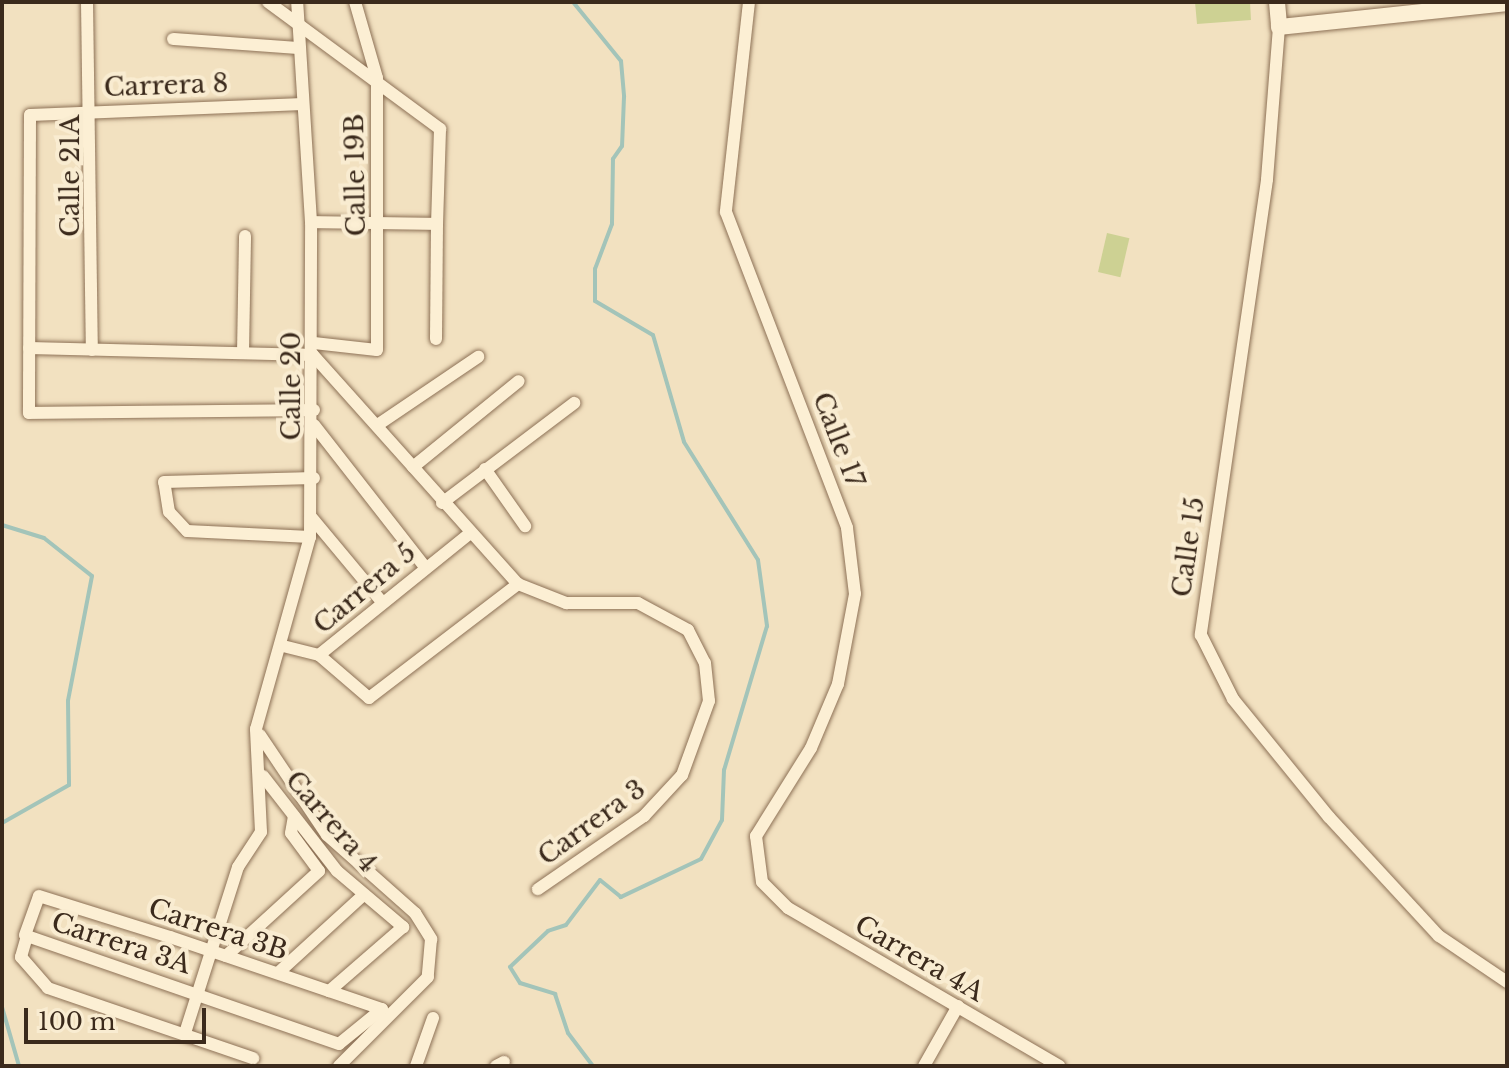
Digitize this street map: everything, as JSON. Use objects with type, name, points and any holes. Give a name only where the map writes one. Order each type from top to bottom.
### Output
[{"type":"main road","name":"Calle 15","points":[[1277,2],[1279,27]]},
{"type":"main road","points":[[1279,27],[1507,3]]},
{"type":"street","name":"Calle 21A","points":[[87,2],[93,110],[92,350]]},
{"type":"street","points":[[268,2],[297,27],[377,78],[440,129],[436,339]]},
{"type":"street","name":"Calle 20","points":[[185,1033],[238,867],[261,832],[263,776],[256,729],[283,646],[310,537],[314,478],[311,222],[297,2]]},
{"type":"street","name":"Calle 19B","points":[[313,349],[377,350],[380,220],[377,78],[355,2]]},
{"type":"street","name":"Calle 17","points":[[749,2],[726,212],[847,528],[855,594],[838,684],[811,748],[756,836],[762,882]]},
{"type":"street","name":"Calle 15","points":[[1279,27],[1265,195],[1201,635],[1233,699],[1329,817],[1439,936],[1507,982]]},
{"type":"street","points":[[173,39],[299,48]]},
{"type":"street","name":"Carrera 8","points":[[29,348],[30,115],[93,110],[303,104]]},
{"type":"street","points":[[311,222],[380,220],[437,224]]},
{"type":"street","points":[[243,353],[245,236]]},
{"type":"street","points":[[314,410],[29,413],[29,348],[243,353],[313,349],[469,534]]},
{"type":"street","points":[[379,424],[478,357]]},
{"type":"street","points":[[413,467],[519,381]]},
{"type":"street","points":[[442,503],[574,403]]},
{"type":"street","points":[[314,425],[424,566]]},
{"type":"street","points":[[485,469],[525,526]]},
{"type":"street","points":[[310,537],[187,531],[169,512],[164,482],[314,478]]},
{"type":"street","points":[[312,518],[382,602]]},
{"type":"street","name":"Carrera 5","points":[[283,646],[319,655],[424,566],[469,534]]},
{"type":"street","name":"Carrera 3","points":[[469,534],[518,584],[566,603],[626,601],[660,611],[696,639],[709,688],[700,739],[665,797],[538,889]]},
{"type":"street","points":[[319,655],[369,698],[518,584]]},
{"type":"street","points":[[256,729],[327,835],[415,913],[431,939],[428,977],[339,1066]]},
{"type":"street","name":"Carrera 4","points":[[263,776],[337,871],[403,927],[329,991]]},
{"type":"street","points":[[226,956],[319,871],[291,833],[294,816]]},
{"type":"street","name":"Carrera 4A","points":[[762,882],[788,908],[1059,1066]]},
{"type":"street","name":"Carrera 3B","points":[[26,936],[39,896],[382,1009],[339,1044]]},
{"type":"street","points":[[278,973],[360,898]]},
{"type":"street","points":[[26,936],[21,957],[48,988],[253,1058]]},
{"type":"street","name":"Carrera 3A","points":[[26,936],[197,992],[339,1044]]},
{"type":"street","points":[[924,1066],[958,1006]]},
{"type":"street","points":[[416,1066],[433,1018]]},
{"type":"green space","points":[[1195,2],[1250,2],[1251,20],[1197,24]]},
{"type":"green space","points":[[1107,233],[1129,238],[1120,277],[1098,272]]},
{"type":"waterway","points":[[573,2],[621,61],[624,97],[622,146],[613,159],[612,224],[595,269],[595,301],[653,335],[684,442],[758,560],[767,626],[724,770],[722,820],[701,859],[621,897],[600,880],[566,925],[548,931],[510,967],[520,983],[555,994],[568,1033],[593,1066]]},
{"type":"waterway","points":[[2,525],[44,538],[92,576],[68,701],[69,785],[2,823]]},
{"type":"waterway","points":[[2,1007],[19,1066]]}]
